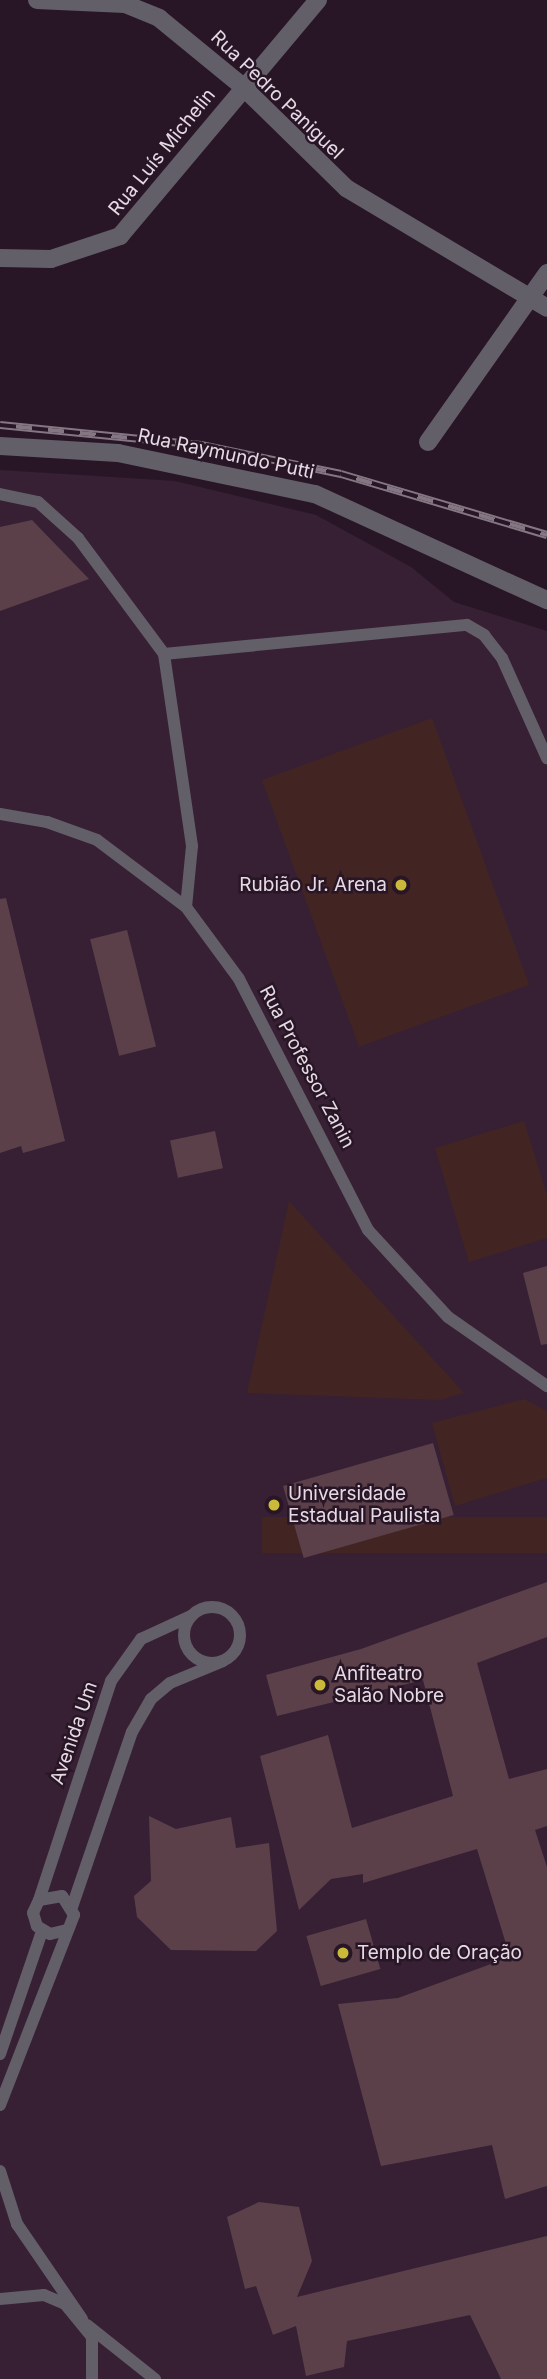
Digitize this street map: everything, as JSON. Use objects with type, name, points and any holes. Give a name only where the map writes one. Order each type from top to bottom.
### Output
[{"type":"street","name":"Rua Pedro Paniguel","points":[[37,0],[125,4],[159,18],[242,86],[346,188],[547,308]]},
{"type":"street","name":"Rua Luís Michelin","points":[[0,258],[51,259],[120,236],[242,86],[318,0]]},
{"type":"street","points":[[428,442],[547,273]]},
{"type":"street","name":"Rua Raymundo Putti","points":[[0,446],[118,453],[315,494],[547,600]]},
{"type":"lane","points":[[0,494],[38,502],[78,538],[164,654],[192,846],[186,907]]},
{"type":"lane","points":[[164,654],[467,625],[484,635],[502,659],[547,758]]},
{"type":"lane","name":"Rua Professor Zanin","points":[[0,814],[47,822],[97,841],[186,907],[239,979],[368,1230],[448,1317],[547,1386]]},
{"type":"lane","points":[[0,2105],[66,1930],[132,1732],[151,1699],[170,1683],[223,1661],[239,1643],[233,1616],[217,1607],[191,1616],[183,1633],[188,1651],[204,1662],[223,1661]]},
{"type":"lane","name":"Avenida Um","points":[[39,1900],[111,1681],[141,1639],[191,1616]]},
{"type":"lane","points":[[0,2054],[42,1931],[33,1913],[39,1900],[54,1894],[72,1908]]},
{"type":"lane","points":[[42,1931],[66,1930]]},
{"type":"lane","points":[[0,2171],[17,2224],[83,2321],[96,2357],[92,2379]]},
{"type":"lane","points":[[0,2299],[44,2295],[83,2321],[155,2379]]},
{"type":"shaded area","name":"Universidade Estadual Paulista","points":[[0,470],[175,481],[316,515],[411,567],[454,602],[547,631],[547,2379],[0,2379]]},
{"type":"shaded area","name":"Rubião Jr. Arena","points":[[432,718],[529,985],[359,1047],[262,780]]},
{"type":"shaded area","points":[[524,1121],[547,1195],[547,1238],[469,1262],[435,1148]]},
{"type":"shaded area","points":[[289,1201],[464,1393],[440,1400],[247,1393]]},
{"type":"shaded area","points":[[524,1399],[547,1411],[547,1478],[455,1506],[432,1423]]},
{"type":"shaded area","points":[[262,1517],[547,1517],[547,1553],[262,1553]]},
{"type":"building","points":[[32,520],[89,579],[0,611],[0,527]]},
{"type":"building","points":[[6,898],[65,1141],[23,1153],[21,1146],[0,1153],[0,899]]},
{"type":"building","points":[[127,930],[156,1046],[119,1056],[90,939]]},
{"type":"building","points":[[215,1131],[223,1168],[178,1178],[170,1141]]},
{"type":"building","points":[[547,1266],[547,1344],[541,1345],[523,1273]]},
{"type":"building","points":[[433,1443],[454,1515],[304,1558],[283,1486]]},
{"type":"building","points":[[547,1582],[547,1637],[477,1663],[509,1779],[547,1769],[547,1826],[535,1830],[547,1867],[547,2186],[505,2199],[492,2145],[381,2166],[338,2004],[398,1998],[510,1957],[477,1849],[363,1883],[363,1874],[331,1879],[299,1910],[260,1756],[328,1735],[352,1828],[453,1796],[423,1680],[277,1716],[266,1675],[361,1649]]},
{"type":"building","points":[[149,1816],[176,1829],[231,1817],[236,1848],[269,1843],[277,1931],[256,1951],[171,1950],[137,1917],[134,1896],[151,1881]]},
{"type":"building","name":"Templo de Oração","points":[[366,1919],[380,1969],[321,1986],[306,1936]]},
{"type":"building","points":[[259,2202],[299,2207],[312,2261],[297,2297],[547,2236],[547,2379],[501,2379],[470,2315],[347,2341],[344,2367],[306,2376],[296,2326],[273,2335],[256,2286],[245,2289],[227,2217]]},
{"type":"railway","points":[[0,425],[201,445],[341,474],[547,535]]},
{"type":"place","name":"Rubião Jr. Arena","points":[[401,885]]},
{"type":"place","name":"Universidade Estadual Paulista","points":[[274,1505]]},
{"type":"place","name":"Anfiteatro Salão Nobre","points":[[320,1685]]},
{"type":"place","name":"Templo de Oração","points":[[343,1953]]}]
